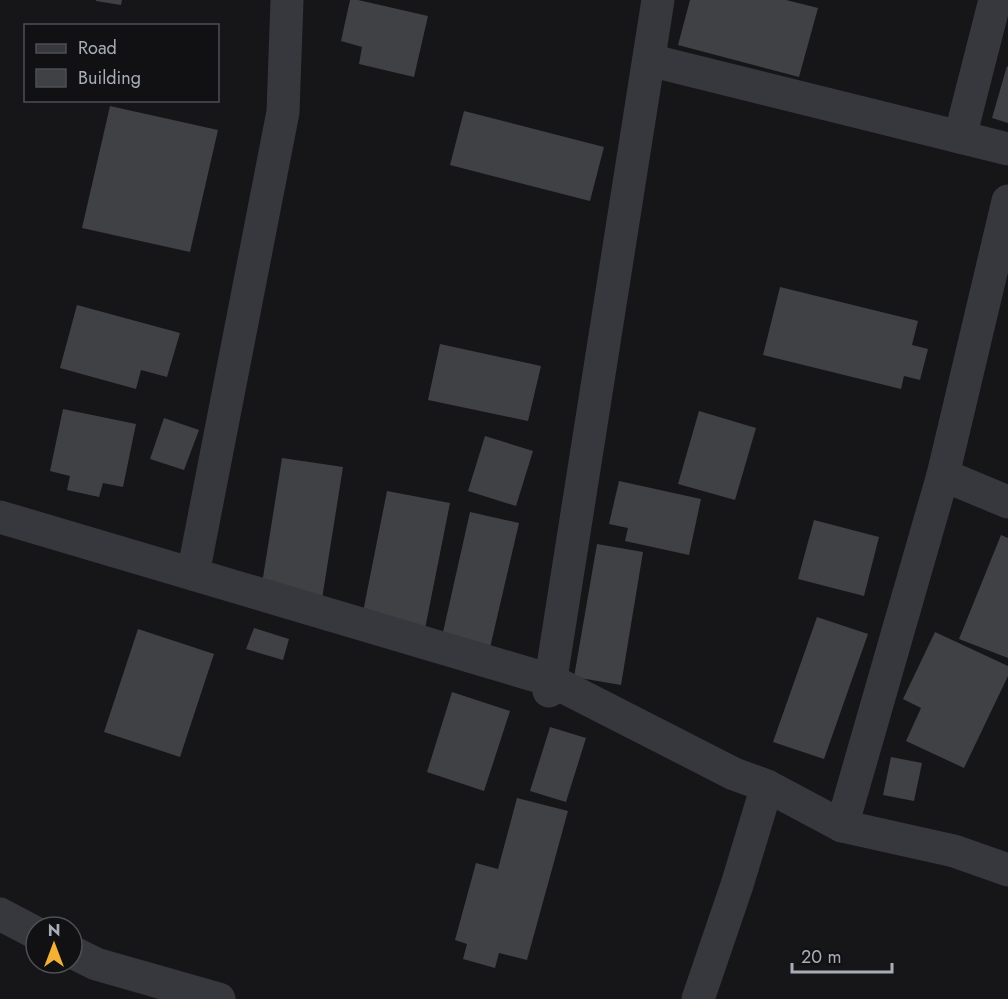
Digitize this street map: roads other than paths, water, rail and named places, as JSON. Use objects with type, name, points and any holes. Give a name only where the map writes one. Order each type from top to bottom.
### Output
[{"type":"street","points":[[193,574],[283,112],[287,0]]},
{"type":"street","points":[[550,680],[549,691],[658,0]]},
{"type":"street","points":[[960,137],[995,0]]},
{"type":"street","points":[[649,60],[1008,149]]},
{"type":"street","points":[[842,826],[943,475],[1008,201]]},
{"type":"street","points":[[943,475],[1008,502]]},
{"type":"street","points":[[0,517],[550,680],[734,774],[767,786],[842,826],[954,851],[1008,870]]},
{"type":"street","points":[[698,999],[737,885],[767,786]]},
{"type":"street","points":[[0,914],[24,927]]},
{"type":"street","points":[[84,958],[96,964],[219,999]]}]
